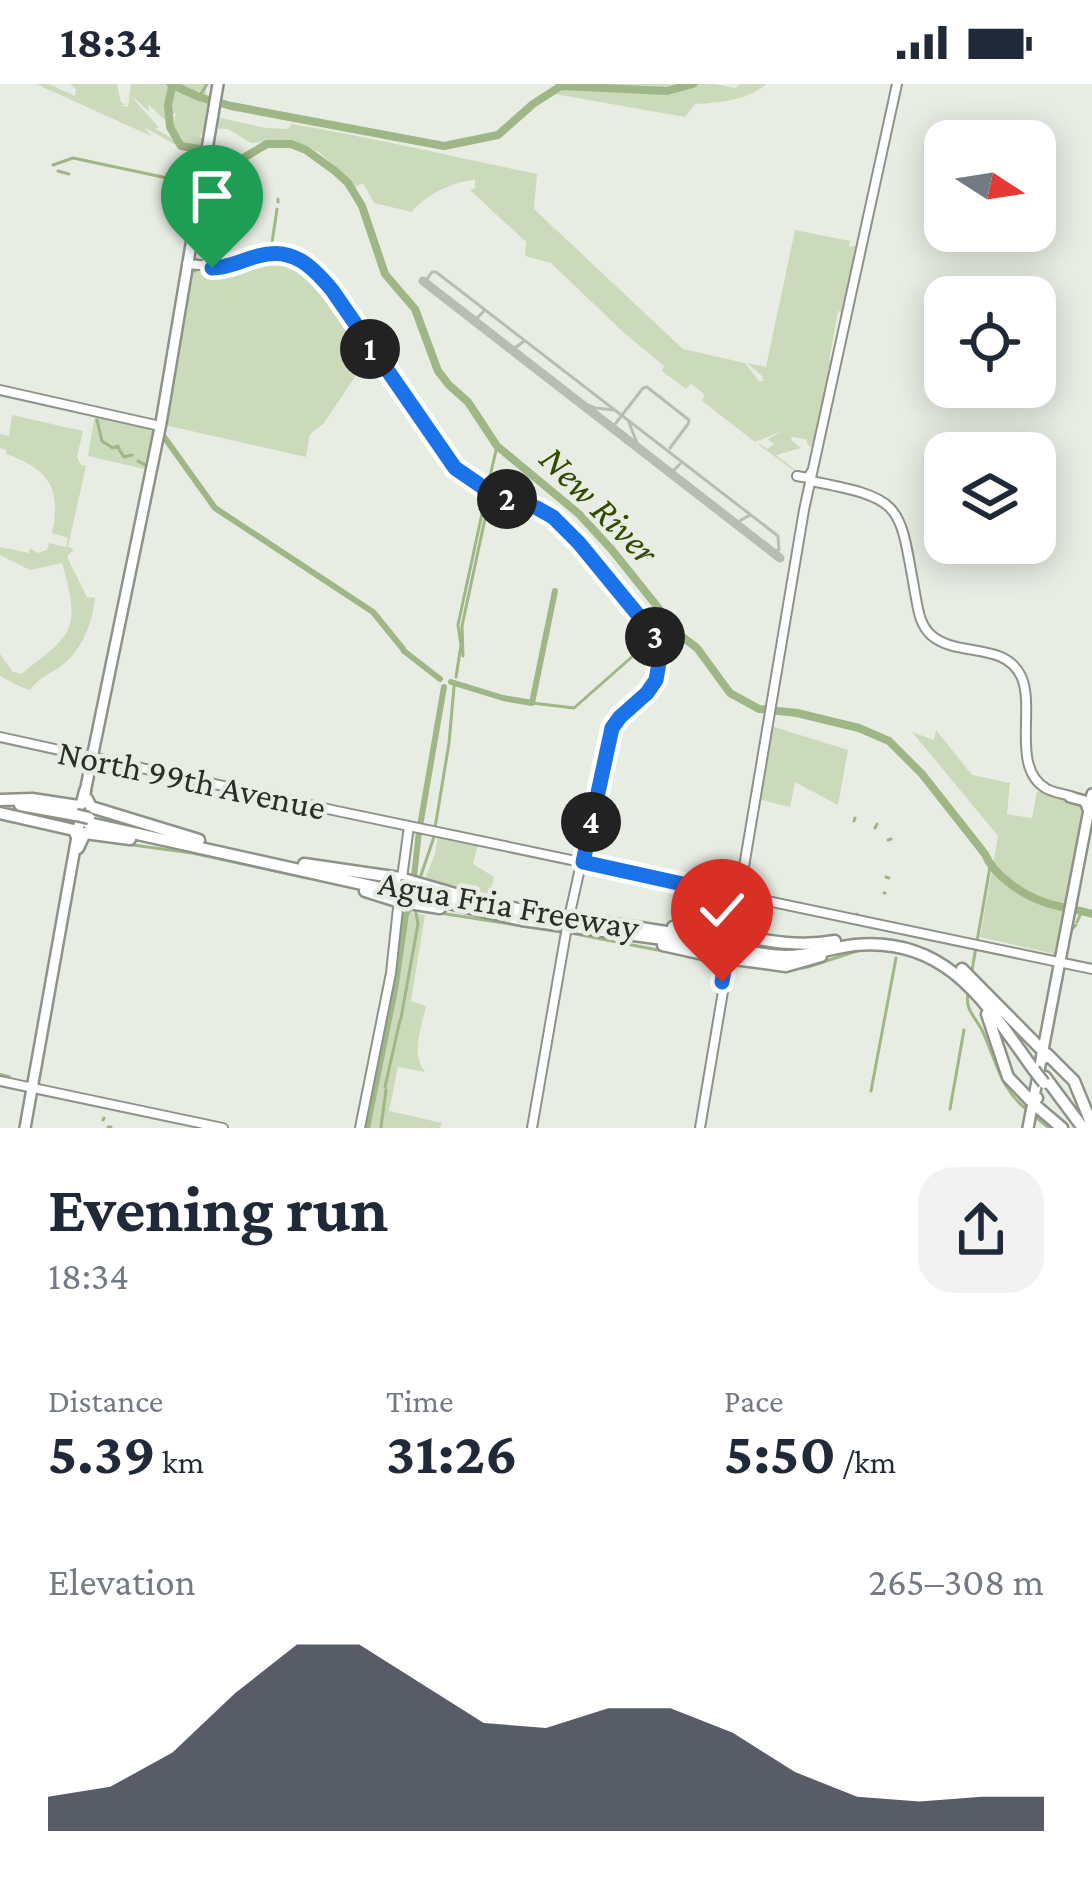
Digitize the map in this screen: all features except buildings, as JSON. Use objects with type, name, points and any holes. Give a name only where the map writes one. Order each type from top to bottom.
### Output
[{"type":"highway","name":"Agua Fria Freeway","points":[[0,807],[31,806],[412,895]]},
{"type":"highway","points":[[0,807],[74,830],[89,806],[215,849]]},
{"type":"highway","points":[[81,820],[84,834],[215,849]]},
{"type":"highway","points":[[81,820],[100,835]]},
{"type":"highway","points":[[412,895],[511,913]]},
{"type":"highway","points":[[412,895],[511,913]]},
{"type":"highway","points":[[412,895],[729,946]]},
{"type":"highway","name":"Agua Fria Freeway","points":[[511,913],[790,956],[871,944],[903,948],[941,963],[966,982],[1041,1061]]},
{"type":"highway","points":[[600,926],[728,931],[729,946]]},
{"type":"highway","points":[[711,931],[722,935],[738,958],[773,966],[796,965],[871,944]]},
{"type":"highway","points":[[729,946],[737,934],[799,945],[850,940]]},
{"type":"highway","name":"Agua Fria Freeway","points":[[729,946],[791,951],[850,940],[885,940],[940,956],[973,982],[1041,1061],[1080,1128]]},
{"type":"highway","points":[[916,946],[966,972],[1041,1061],[1072,1078],[1092,1125]]},
{"type":"highway","points":[[941,963],[980,1004],[1016,1088],[1062,1128]]},
{"type":"highway","points":[[1041,1061],[1046,1030]]},
{"type":"highway","points":[[1030,1127],[1036,1103]]},
{"type":"main road","points":[[64,920],[160,426],[218,84]]},
{"type":"main road","points":[[698,1128],[805,514],[897,84]]},
{"type":"main road","points":[[856,273],[873,244]]},
{"type":"main road","points":[[187,264],[221,268],[264,254],[305,262],[324,281],[462,474],[486,490],[544,512],[564,527],[651,630],[659,649],[654,685],[620,717],[610,734],[565,938],[532,1128]]},
{"type":"main road","points":[[0,390],[160,426]]},
{"type":"main road","points":[[809,496],[807,486],[797,477],[829,486]]},
{"type":"main road","points":[[813,478],[875,497],[898,516],[923,625],[948,644],[1000,656],[1016,668],[1024,685],[1030,769],[1042,786],[1086,802],[1088,813]]},
{"type":"main road","points":[[809,496],[815,487],[829,486]]},
{"type":"main road","points":[[130,573],[136,545]]},
{"type":"main road","name":"North 99th Avenue","points":[[0,737],[1092,969]]},
{"type":"main road","points":[[1036,1103],[1092,795],[1071,795]]},
{"type":"main road","points":[[25,1128],[81,820]]},
{"type":"main road","points":[[361,1128],[396,941],[412,895],[419,828]]},
{"type":"main road","points":[[68,891],[73,879]]},
{"type":"main road","points":[[1046,1030],[1051,1016]]},
{"type":"main road","points":[[0,1081],[223,1128]]},
{"type":"green space","points":[[36,84],[49,84],[75,96],[70,84],[117,84],[126,105],[121,105],[128,107],[131,84],[170,84],[169,111],[173,84],[206,84],[206,97],[184,92],[211,104],[206,133],[199,136],[205,140],[202,152],[180,145],[182,137],[172,127],[176,113],[169,116],[169,124],[132,96],[159,128],[154,128],[181,148],[144,127],[151,136]]},
{"type":"green space","points":[[557,84],[735,88],[767,84],[741,97],[695,104],[685,117],[555,94]]},
{"type":"green space","points":[[216,108],[220,118],[266,128],[288,129],[292,124],[537,174],[534,209],[683,349],[745,363],[759,381],[762,376],[747,363],[766,367],[795,230],[850,241],[849,247],[855,246],[858,252],[845,313],[838,311],[829,361],[842,325],[814,449],[806,439],[792,437],[801,448],[776,455],[797,471],[810,474],[807,478],[800,475],[759,445],[767,449],[774,444],[768,439],[782,431],[755,442],[706,404],[705,395],[691,384],[686,389],[662,371],[664,366],[551,263],[525,256],[526,242],[470,190],[475,180],[440,190],[412,212],[374,203],[363,183],[355,187],[319,152],[277,140],[251,143],[228,129],[211,128]]},
{"type":"green space","points":[[272,255],[300,261],[318,276],[371,353],[324,423],[310,434],[306,457],[165,425],[191,267],[211,270]]},
{"type":"green space","points":[[95,414],[155,427],[149,470],[88,456]]},
{"type":"green space","points":[[12,415],[83,431],[77,457],[86,466],[68,546],[74,550],[68,559],[87,597],[95,598],[79,647],[30,690],[0,676],[0,654],[13,672],[21,674],[62,639],[71,617],[68,585],[62,563],[30,570],[0,555],[0,547],[29,553],[30,548],[37,553],[47,550],[49,543],[66,547],[68,538],[52,533],[55,503],[42,473],[0,448],[0,434],[9,436]]},
{"type":"green space","points":[[771,726],[848,750],[838,805],[795,782],[790,807],[758,799]]},
{"type":"green space","points":[[936,730],[972,775],[1010,783],[1007,814],[1032,818],[1037,791],[1083,804],[1059,955],[980,937],[998,836],[912,732],[934,740]]},
{"type":"green space","points":[[438,835],[478,843],[473,864],[494,877],[490,895],[425,879]]},
{"type":"green space","points":[[409,912],[425,915],[411,1001],[426,1006],[418,1048],[425,1072],[398,1067],[389,1111],[442,1123],[440,1128],[369,1128],[397,991]]},
{"type":"waterway","points":[[171,84],[231,106],[444,146],[498,135],[561,86],[667,91],[693,84]]},
{"type":"waterway","points":[[199,97],[207,84]]},
{"type":"waterway","name":"New River","points":[[172,87],[170,127],[181,146],[240,160],[267,144],[291,144],[348,183],[362,206],[385,274],[415,309],[438,371],[468,402],[497,446],[579,514],[612,550],[730,693],[759,709],[859,728],[889,741],[922,774],[1002,877],[1036,899],[1092,914]]},
{"type":"waterway","points":[[53,165],[73,158],[196,186]]},
{"type":"waterway","points":[[58,171],[69,174]]},
{"type":"waterway","points":[[272,243],[277,209]]},
{"type":"waterway","points":[[97,420],[102,441],[120,451]]},
{"type":"waterway","points":[[162,434],[215,508],[373,612],[403,649]]},
{"type":"waterway","points":[[488,485],[497,446]]},
{"type":"waterway","points":[[121,452],[124,457],[132,455]]},
{"type":"waterway","points":[[138,461],[147,466]]},
{"type":"waterway","points":[[456,677],[461,645],[458,625],[486,495]]},
{"type":"waterway","points":[[463,656],[462,626],[489,500]]},
{"type":"waterway","points":[[451,682],[532,703],[555,591]]},
{"type":"waterway","points":[[660,632],[670,624]]},
{"type":"waterway","points":[[532,703],[574,708],[651,640]]},
{"type":"waterway","points":[[404,651],[440,679]]},
{"type":"waterway","points":[[420,826],[444,687]]},
{"type":"waterway","points":[[419,881],[433,840],[454,687]]},
{"type":"waterway","points":[[0,819],[43,828]]},
{"type":"waterway","points":[[875,828],[877,824]]},
{"type":"waterway","points":[[414,877],[419,831]]},
{"type":"waterway","points":[[103,841],[192,853],[307,878]]},
{"type":"waterway","points":[[972,970],[990,867]]},
{"type":"waterway","points":[[367,1128],[410,908]]},
{"type":"waterway","points":[[401,1018],[418,924],[415,908]]},
{"type":"waterway","points":[[1077,922],[1082,911]]},
{"type":"waterway","points":[[440,913],[561,932]]},
{"type":"waterway","points":[[1071,930],[1076,925]]},
{"type":"waterway","points":[[571,933],[708,960]]},
{"type":"waterway","points":[[789,970],[860,950]]},
{"type":"waterway","points":[[871,1091],[896,958]]},
{"type":"waterway","points":[[968,993],[969,1008],[1004,1082],[1026,1109]]},
{"type":"waterway","points":[[385,1087],[400,1020]]},
{"type":"waterway","points":[[950,1109],[964,1030]]},
{"type":"waterway","points":[[0,1076],[8,1078]]},
{"type":"waterway","points":[[381,1127],[386,1090]]},
{"type":"waterway","points":[[1037,1118],[1049,1128]]},
{"type":"taxiway","points":[[428,285],[427,279],[436,272],[778,536],[779,550],[772,551]]},
{"type":"taxiway","points":[[479,325],[477,318],[485,310]]},
{"type":"taxiway","points":[[509,348],[524,341]]},
{"type":"taxiway","points":[[612,428],[647,387],[689,420],[670,448]]},
{"type":"taxiway","points":[[576,400],[614,410]]},
{"type":"taxiway","points":[[628,420],[647,455]]},
{"type":"taxiway","points":[[667,470],[680,464]]},
{"type":"taxiway","points":[[736,523],[750,515]]},
{"type":"runway","points":[[423,281],[780,558]]},
{"type":"route","points":[[212,268],[273,253],[310,266],[332,290],[455,468],[487,490],[553,517],[651,630],[660,652],[658,676],[650,691],[612,728],[583,862],[737,896],[722,982]]}]
